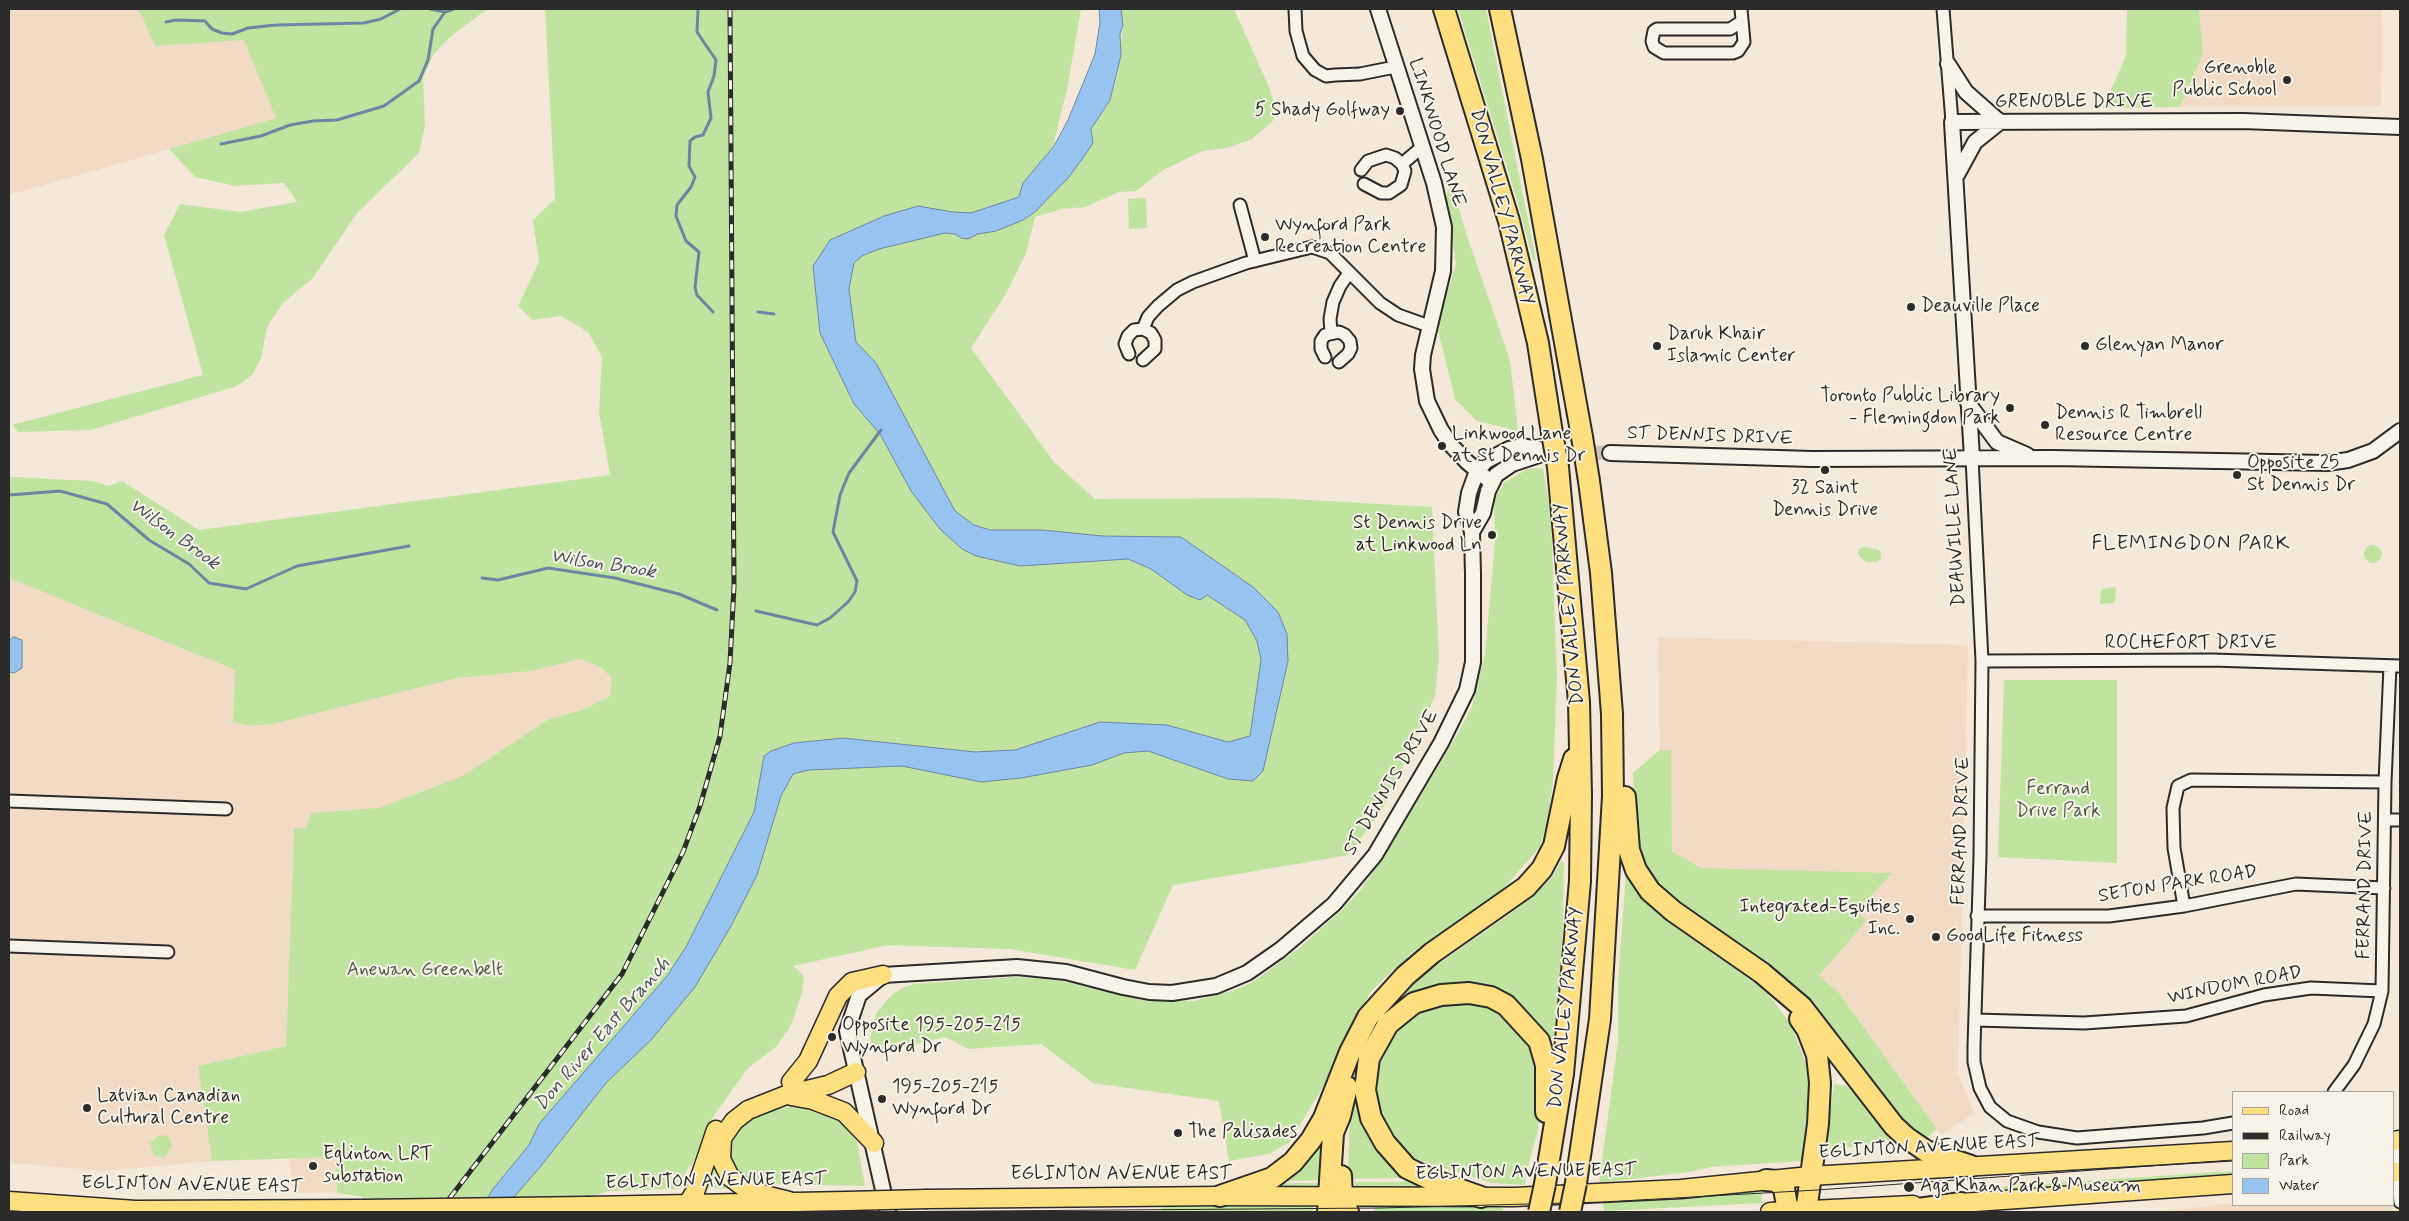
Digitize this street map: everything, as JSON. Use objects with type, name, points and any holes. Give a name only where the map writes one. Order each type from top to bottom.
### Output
[{"type":"highway","name":"DON VALLEY PARKWAY","points":[[1444,9],[1509,221],[1538,343],[1558,467],[1572,604],[1580,743],[1580,881],[1563,1074],[1539,1212]]},
{"type":"highway","name":"DON VALLEY PARKWAY","points":[[1500,9],[1532,159],[1589,481],[1601,573],[1612,714],[1613,806],[1600,1019],[1570,1212]]},
{"type":"highway","points":[[1220,1196],[1272,1178],[1293,1162],[1311,1140],[1324,1118],[1354,1044],[1368,1017],[1405,976],[1432,953],[1526,887],[1542,869],[1554,846],[1568,778],[1580,743]]},
{"type":"highway","points":[[1612,756],[1624,793],[1629,850],[1636,870],[1650,891],[1673,911],[1779,986],[1802,1008],[1894,1126],[1926,1151],[1971,1166]]},
{"type":"highway","points":[[1779,986],[1807,1029],[1817,1055],[1820,1100],[1810,1176],[1791,1212]]},
{"type":"highway","points":[[1481,1197],[1407,1168],[1385,1143],[1371,1118],[1365,1090],[1369,1058],[1388,1024],[1414,1003],[1441,995],[1469,993],[1491,997],[1506,1005],[1540,1041],[1546,1065],[1545,1184]]},
{"type":"highway","points":[[1337,1205],[1334,1133],[1340,1116],[1350,1069],[1382,1002]]},
{"type":"highway","points":[[1766,1180],[1776,1181],[1784,1188],[1791,1212]]},
{"type":"highway","points":[[1897,1212],[1961,1203]]},
{"type":"main road","points":[[788,1089],[808,1061],[838,996],[852,982],[883,975]]},
{"type":"main road","points":[[789,1201],[741,1187],[726,1170],[721,1159],[721,1148],[725,1132],[748,1110],[788,1089],[824,1073],[856,1072]]},
{"type":"main road","points":[[688,1203],[695,1192],[716,1131],[730,1112],[745,1100],[788,1089],[844,1112],[874,1143]]},
{"type":"main road","name":"EGLINTON AVENUE EAST","points":[[9,1201],[135,1210],[364,1209],[789,1201],[1220,1196],[1337,1205],[1481,1197],[1681,1190],[1810,1176],[2232,1151]]},
{"type":"main road","points":[[1791,1212],[1961,1203],[2232,1184]]},
{"type":"street","points":[[1295,9],[1296,31],[1303,56],[1315,70],[1326,76],[1335,76],[1360,74],[1395,67]]},
{"type":"street","name":"LINKWOOD LANE","points":[[1378,9],[1437,195],[1445,239],[1442,276],[1429,326],[1422,369],[1427,400],[1440,430],[1456,450],[1477,471],[1492,482]]},
{"type":"street","points":[[1741,9],[1744,42],[1738,51],[1733,53],[1664,53],[1654,47],[1652,41],[1654,31],[1657,29],[1730,29],[1741,22]]},
{"type":"street","points":[[1943,9],[1952,122]]},
{"type":"street","points":[[1948,64],[1966,92],[2000,122],[1975,142],[1956,176]]},
{"type":"street","name":"GRENOBLE DRIVE","points":[[1952,122],[2243,121],[2400,127]]},
{"type":"street","name":"DEAUVILLE LANE","points":[[1952,122],[1982,661]]},
{"type":"street","points":[[1402,164],[1422,147]]},
{"type":"street","points":[[1361,170],[1368,162],[1386,155],[1395,158],[1402,164],[1404,179],[1396,190],[1381,193],[1364,184]]},
{"type":"street","points":[[1240,205],[1255,261]]},
{"type":"street","points":[[1143,329],[1155,309],[1177,290],[1208,275],[1312,247],[1330,253],[1380,303],[1398,316],[1429,326]]},
{"type":"street","points":[[1331,332],[1333,305],[1340,286],[1349,274]]},
{"type":"street","points":[[1129,354],[1125,344],[1128,336],[1134,330],[1143,329],[1150,333],[1155,340],[1155,349],[1144,360]]},
{"type":"street","points":[[1325,357],[1320,349],[1321,341],[1325,335],[1331,332],[1339,332],[1350,340],[1351,348],[1348,354],[1339,362]]},
{"type":"street","points":[[1967,402],[1990,434],[2003,446],[2026,454],[2053,458]]},
{"type":"street","name":"ST DENNIS DRIVE","points":[[1610,452],[1812,459],[2053,458],[2337,462],[2373,451],[2400,431]]},
{"type":"street","points":[[1472,532],[1484,513],[1488,491],[1496,475],[1512,464],[1551,451],[1521,446],[1497,454],[1477,471]]},
{"type":"street","name":"ST DENNIS DRIVE","points":[[883,975],[1017,967],[1066,972],[1123,987],[1172,993],[1216,986],[1247,973],[1260,965],[1334,904],[1375,855],[1441,744],[1467,690],[1473,662],[1472,532],[1466,512],[1469,493],[1477,471]]},
{"type":"street","name":"ROCHEFORT DRIVE","points":[[1982,661],[2212,660],[2395,666]]},
{"type":"street","name":"FERRAND DRIVE","points":[[1982,661],[1982,777],[1974,1062],[1980,1088],[1990,1107],[2007,1121],[2038,1132],[2077,1138],[2193,1129],[2232,1123]]},
{"type":"street","name":"FERRAND DRIVE","points":[[2336,1091],[2354,1064],[2374,1024],[2382,991],[2386,820],[2385,782],[2395,666]]},
{"type":"street","points":[[2184,906],[2174,848],[2173,808],[2178,786],[2191,780],[2385,782]]},
{"type":"street","points":[[9,801],[226,809]]},
{"type":"street","points":[[2386,820],[2400,820]]},
{"type":"street","name":"SETON PARK ROAD","points":[[1977,916],[2110,916],[2184,906],[2296,884],[2384,888]]},
{"type":"street","points":[[9,946],[168,952]]},
{"type":"street","points":[[883,975],[859,995],[847,1031],[874,1143],[888,1212]]},
{"type":"street","name":"WINDOM ROAD","points":[[1975,1020],[2084,1023],[2186,1016],[2264,995],[2310,988],[2382,991]]},
{"type":"street","points":[[2395,1140],[2400,1202]]},
{"type":"shaded area","points":[[9,9],[137,9],[155,46],[244,39],[277,118],[9,195]]},
{"type":"shaded area","name":"Grenoble Public School","points":[[2199,9],[2382,9],[2381,106],[2180,107],[2203,54]]},
{"type":"shaded area","points":[[9,578],[235,670],[233,722],[249,726],[273,724],[458,678],[532,671],[580,659],[600,667],[612,678],[610,696],[585,709],[549,719],[383,831],[294,828],[286,1046],[198,1066],[212,1161],[106,1171],[9,1163]]},
{"type":"shaded area","points":[[1658,637],[1968,645],[1958,1073],[1974,1113],[1941,1135],[1839,993],[1713,885],[1701,868],[1672,851],[1671,750],[1660,750]]},
{"type":"shaded area","points":[[335,1154],[336,1192],[292,1193],[290,1156]]},
{"type":"shaded area","points":[[2232,1203],[2232,1206],[2391,1206],[2394,1212],[2158,1212]]},
{"type":"green space","points":[[137,9],[487,9],[450,37],[433,55],[423,78],[425,126],[419,153],[357,213],[313,278],[283,303],[267,327],[261,359],[252,375],[237,386],[91,430],[18,432],[12,425],[203,375],[164,235],[180,204],[240,212],[297,202],[284,183],[235,186],[195,177],[169,149],[276,118],[244,40],[155,46]]},
{"type":"green space","name":"Anewan Greenbelt","points":[[545,9],[1081,9],[1067,90],[1037,210],[1069,177],[1093,143],[1091,129],[1110,100],[1117,75],[1123,25],[1121,9],[1234,9],[1269,87],[1277,112],[1273,121],[1252,139],[1227,148],[1203,151],[1163,170],[1136,191],[1119,192],[1085,207],[1062,209],[1035,217],[1026,253],[1007,292],[971,348],[1054,462],[1095,499],[1273,498],[1432,507],[1439,657],[1435,696],[1383,808],[1349,855],[1173,885],[1135,970],[1009,949],[888,945],[793,966],[804,976],[802,993],[791,1025],[777,1046],[748,1068],[710,1121],[692,1165],[689,1166],[678,1189],[608,1191],[596,1195],[584,1212],[361,1212],[371,1198],[337,1193],[335,1157],[212,1161],[198,1066],[286,1046],[294,828],[306,828],[311,813],[379,808],[463,776],[549,719],[585,709],[610,696],[612,678],[600,667],[580,659],[532,671],[458,678],[273,724],[249,726],[233,722],[235,670],[9,578],[9,477],[93,481],[109,486],[122,481],[199,530],[610,475],[599,412],[602,357],[588,332],[561,316],[533,320],[518,306],[539,262],[533,220],[555,199]]},
{"type":"green space","points":[[1458,9],[1486,9],[1536,261],[1533,260],[1517,200]]},
{"type":"green space","points":[[2127,9],[2199,9],[2203,54],[2180,107],[2103,108],[2126,56]]},
{"type":"green space","points":[[1451,181],[1466,233],[1510,360],[1518,431],[1477,421],[1455,399],[1437,326],[1456,264],[1446,198]]},
{"type":"green space","points":[[1146,198],[1147,228],[1129,229],[1128,199]]},
{"type":"green space","points":[[1543,468],[1551,517],[1557,676],[1553,782],[1548,819],[1540,847],[1503,889],[1469,916],[1415,950],[1372,990],[1343,1040],[1332,1072],[1289,1143],[1269,1154],[1229,1161],[1219,1101],[1093,1083],[1041,1044],[969,1049],[945,1037],[877,1053],[878,1050],[872,1048],[870,1038],[876,1013],[892,995],[900,989],[914,984],[1014,977],[1040,978],[1066,982],[1145,1001],[1194,1001],[1235,990],[1253,982],[1298,949],[1342,910],[1361,889],[1393,842],[1472,707],[1485,654],[1495,541],[1494,500],[1504,483],[1527,469]]},
{"type":"green space","points":[[2373,545],[2379,548],[2382,554],[2379,560],[2373,563],[2367,560],[2364,554],[2367,548]]},
{"type":"green space","points":[[1863,547],[1877,549],[1881,552],[1881,559],[1876,562],[1867,562],[1862,559],[1858,554],[1859,549]]},
{"type":"green space","points":[[2116,587],[2115,603],[2100,604],[2101,589]]},
{"type":"green space","name":"Ferrand Drive Park","points":[[2004,680],[2117,680],[2117,863],[1998,857]]},
{"type":"green space","points":[[1660,750],[1671,750],[1672,851],[1701,868],[1892,873],[1857,910],[1866,921],[1819,976],[1839,993],[1937,1129],[1923,1141],[1901,1120],[1847,1046],[1815,1008],[1771,966],[1658,888],[1644,868],[1636,845],[1633,773]]},
{"type":"green space","points":[[1561,861],[1564,862],[1563,927],[1555,1038],[1548,1039],[1541,1025],[1525,1008],[1482,986],[1381,1019],[1392,1004],[1424,974],[1510,914],[1545,885],[1555,873]]},
{"type":"green space","points":[[1626,873],[1650,906],[1671,924],[1760,987],[1772,999],[1791,1025],[1808,1068],[1811,1119],[1801,1161],[1711,1167],[1689,1172],[1599,1183],[1618,1041],[1618,982]]},
{"type":"green space","points":[[1460,1002],[1478,1004],[1494,1009],[1521,1029],[1539,1058],[1541,1100],[1538,1130],[1525,1185],[1492,1183],[1412,1158],[1384,1120],[1377,1099],[1376,1080],[1385,1046],[1397,1029],[1411,1017],[1432,1006]]},
{"type":"green space","points":[[1834,1084],[1847,1086],[1893,1142],[1825,1150]]},
{"type":"green space","points":[[1362,1102],[1405,1178],[1348,1179],[1350,1103]]},
{"type":"green space","points":[[791,1106],[805,1106],[837,1118],[846,1127],[857,1142],[865,1186],[764,1184],[744,1178],[736,1170],[729,1156],[729,1144],[738,1127],[749,1119]]},
{"type":"green space","points":[[1325,1130],[1326,1180],[1280,1181]]},
{"type":"green space","points":[[160,1135],[168,1136],[171,1141],[172,1147],[164,1158],[154,1155],[150,1143]]},
{"type":"green space","points":[[715,1145],[733,1189],[705,1188]]},
{"type":"green space","points":[[2232,1171],[2232,1174],[2172,1181],[1995,1192],[1995,1187]]},
{"type":"green space","points":[[1415,1178],[1422,1186],[1355,1187],[1355,1182],[1403,1182]]},
{"type":"green space","points":[[1281,1183],[1318,1183],[1318,1188],[1281,1188]]},
{"type":"green space","points":[[1761,1191],[1762,1203],[1604,1211],[1603,1199]]},
{"type":"green space","points":[[1167,1202],[1193,1204],[1192,1206],[1313,1205],[1313,1212],[1162,1212],[1162,1207],[1167,1206]]},
{"type":"green space","points":[[1502,1204],[1503,1212],[1374,1212],[1374,1206]]},
{"type":"water","points":[[1099,9],[1121,9],[1123,25],[1120,34],[1121,55],[1110,100],[1091,129],[1093,143],[1069,177],[1035,212],[1023,220],[996,231],[978,234],[968,239],[961,238],[955,234],[945,233],[879,249],[862,256],[854,263],[849,289],[856,342],[876,363],[955,511],[974,525],[990,530],[1043,530],[1102,536],[1181,537],[1253,587],[1278,612],[1287,634],[1288,661],[1263,771],[1253,781],[1228,779],[1148,751],[1124,753],[1092,765],[1021,778],[981,782],[902,766],[809,770],[793,774],[781,796],[757,875],[731,926],[695,987],[651,1040],[606,1083],[541,1166],[501,1212],[479,1212],[493,1189],[529,1145],[539,1124],[667,976],[686,947],[754,812],[764,756],[771,751],[794,743],[843,738],[975,752],[1015,750],[1100,722],[1167,725],[1228,742],[1250,736],[1261,660],[1257,641],[1245,620],[1207,595],[1200,600],[1187,595],[1151,569],[1128,559],[1020,566],[976,556],[962,549],[940,529],[911,491],[880,434],[854,404],[820,333],[813,266],[830,240],[884,216],[918,206],[971,213],[1019,197],[1023,183],[1054,146],[1068,120],[1095,54],[1100,22]]},
{"type":"water","points":[[14,637],[22,640],[22,668],[14,673],[9,672],[9,640]]},
{"type":"waterway","points":[[166,22],[176,20],[205,21],[212,29],[232,34],[248,28],[276,25],[364,23],[381,19],[400,9]]},
{"type":"waterway","points":[[430,9],[445,12],[454,9]]},
{"type":"waterway","points":[[698,9],[697,32],[716,60],[714,76],[708,92],[711,118],[703,135],[695,137],[690,141],[689,166],[695,177],[691,187],[677,205],[676,216],[686,241],[699,252],[695,287],[697,295],[713,312]]},
{"type":"waterway","points":[[221,144],[261,136],[290,125],[313,121],[337,120],[384,106],[419,81],[428,60],[433,29],[445,12]]},
{"type":"waterway","points":[[758,312],[774,314]]},
{"type":"waterway","name":"Wilson Brook","points":[[756,611],[817,625],[830,618],[848,602],[855,592],[857,581],[833,532],[840,495],[849,473],[881,430]]},
{"type":"waterway","name":"Wilson Brook","points":[[9,495],[60,491],[107,504],[149,540],[189,564],[209,583],[246,589],[297,566],[409,546]]},
{"type":"waterway","name":"Wilson Brook","points":[[482,578],[498,580],[548,568],[615,578],[679,594],[717,610]]},
{"type":"tunnel","points":[[1551,451],[1610,453]]},
{"type":"tram line","points":[[853,1212],[1380,1208],[1603,1202],[1817,1190],[2232,1160]]},
{"type":"railway","points":[[439,1212],[622,974],[683,852],[700,806],[720,736],[730,663],[734,586],[730,9]]},
{"type":"place","name":"Grenoble Public School","points":[[2287,80]]},
{"type":"place","name":"5 Shady Golfway","points":[[1400,111]]},
{"type":"place","name":"Wynford Park Recreation Centre","points":[[1265,237]]},
{"type":"place","name":"Deauville Place","points":[[1911,307]]},
{"type":"place","name":"Daruk Khair Islamic Center","points":[[1657,346]]},
{"type":"place","name":"Glenyan Manor","points":[[2085,346]]},
{"type":"place","name":"Toronto Public Library - Flemingdon Park","points":[[2010,408]]},
{"type":"place","name":"Dennis R Timbrell Resource Centre","points":[[2045,425]]},
{"type":"place","name":"Linkwood Lane at St Dennis Dr","points":[[1442,446]]},
{"type":"place","name":"32 Saint Dennis Drive","points":[[1825,470]]},
{"type":"place","name":"Opposite 25 St Dennis Dr","points":[[2237,475]]},
{"type":"place","name":"St Dennis Drive at Linkwood Ln","points":[[1492,535]]},
{"type":"place","name":"Integrated-Equities Inc.","points":[[1910,919]]},
{"type":"place","name":"GoodLife Fitness","points":[[1936,937]]},
{"type":"place","name":"Opposite 195-205-215 Wynford Dr","points":[[832,1037]]},
{"type":"place","name":"195-205-215 Wynford Dr","points":[[882,1099]]},
{"type":"place","name":"Latvian Canadian Cultural Centre","points":[[87,1108]]},
{"type":"place","name":"The Palisades","points":[[1178,1133]]},
{"type":"place","name":"Eglinton LRT substation","points":[[313,1166]]},
{"type":"place","name":"Aga Khan Park & Museum","points":[[1909,1187]]},
{"type":"district","name":"FLEMINGDON PARK","points":[[2191,545]]},
{"type":"water label","name":"Don River East Branch","points":[[603,1035]]}]
